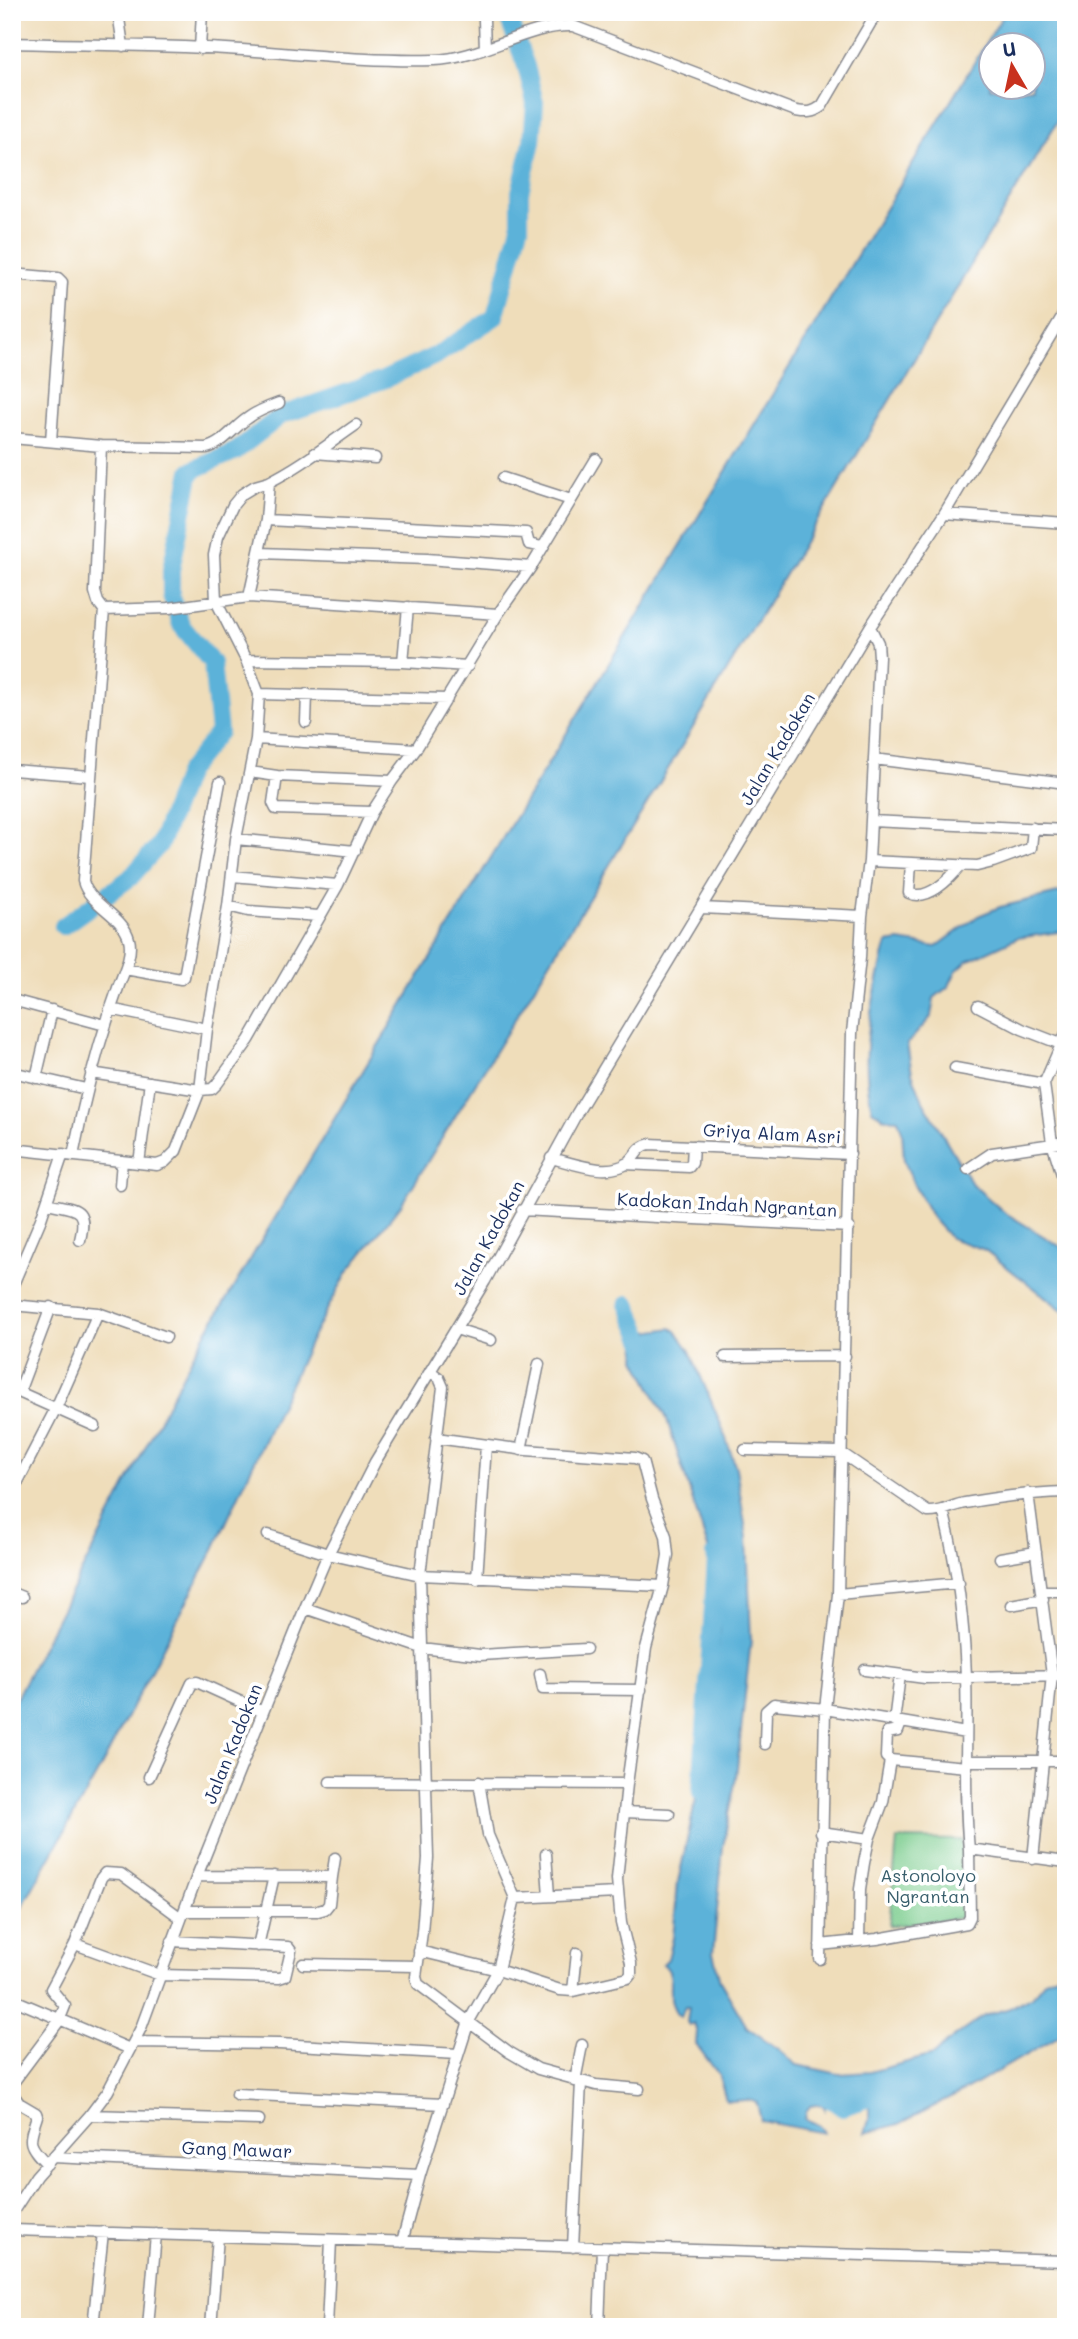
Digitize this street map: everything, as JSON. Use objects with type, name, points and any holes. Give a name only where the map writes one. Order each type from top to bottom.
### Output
[{"type":"street","points":[[118,12],[123,46]]},
{"type":"street","points":[[200,49],[202,12]]},
{"type":"street","points":[[485,49],[486,12]]},
{"type":"street","points":[[12,43],[200,49],[389,61],[450,59],[550,28],[573,26],[807,113],[822,106],[877,12]]},
{"type":"street","points":[[12,274],[58,278],[62,282],[51,441]]},
{"type":"street","name":"Jalan Kadokan","points":[[12,2213],[36,2176],[90,2115],[116,2079],[132,2045],[305,1608],[328,1554],[374,1462],[497,1259],[551,1158],[870,626],[944,514],[1066,310]]},
{"type":"street","points":[[12,438],[102,446],[213,447],[248,417],[279,403]]},
{"type":"street","points":[[12,1149],[157,1165],[171,1158],[176,1151],[200,1090],[236,839],[256,739],[259,694],[246,660],[216,601],[214,555],[218,537],[233,505],[242,494],[300,466],[314,453],[356,425]]},
{"type":"street","points":[[14,1282],[68,1155],[130,946],[129,936],[124,928],[88,891],[83,881],[104,610],[97,602],[95,592],[102,446]]},
{"type":"street","points":[[314,453],[374,458]]},
{"type":"street","points":[[91,1073],[200,1090],[209,1090],[217,1084],[248,1040],[338,885],[372,812],[416,749],[596,459]]},
{"type":"street","points":[[503,478],[571,500]]},
{"type":"street","points":[[249,597],[266,520],[269,481]]},
{"type":"street","points":[[944,514],[1065,521]]},
{"type":"street","points":[[266,520],[526,533],[530,545],[542,547]]},
{"type":"street","points":[[260,553],[427,559],[531,567]]},
{"type":"street","points":[[104,610],[169,608],[249,597],[498,614]]},
{"type":"street","points":[[403,662],[408,607]]},
{"type":"street","points":[[820,1959],[825,1709],[838,1594],[852,1033],[869,861],[879,657],[878,643],[870,626]]},
{"type":"street","points":[[246,660],[403,662],[468,666]]},
{"type":"street","points":[[259,694],[447,699]]},
{"type":"street","points":[[306,722],[307,694]]},
{"type":"street","points":[[256,739],[416,749]]},
{"type":"street","points":[[874,759],[1066,782]]},
{"type":"street","points":[[12,769],[90,775]]},
{"type":"street","points":[[250,772],[277,776],[392,781]]},
{"type":"street","points":[[277,776],[274,803],[276,809],[372,812]]},
{"type":"street","points":[[125,969],[181,979],[184,977],[220,782]]},
{"type":"street","points":[[871,821],[1066,830]]},
{"type":"street","points":[[869,861],[985,865],[1029,850],[1032,846],[1033,828]]},
{"type":"street","points":[[236,839],[355,851]]},
{"type":"street","points":[[911,863],[909,893],[920,897],[929,893],[961,865]]},
{"type":"street","points":[[232,876],[338,885]]},
{"type":"street","points":[[228,906],[248,911],[319,916]]},
{"type":"street","points":[[702,908],[862,916]]},
{"type":"street","points":[[16,1001],[106,1025]]},
{"type":"street","points":[[978,1006],[1022,1029],[1064,1041],[1044,1084],[1052,1143],[1066,1187]]},
{"type":"street","points":[[110,1009],[207,1029]]},
{"type":"street","points":[[36,1078],[52,1010]]},
{"type":"street","points":[[955,1068],[1044,1084]]},
{"type":"street","points":[[12,1072],[86,1089]]},
{"type":"street","points":[[139,1163],[150,1082]]},
{"type":"street","points":[[968,1168],[992,1153],[1066,1142]]},
{"type":"street","name":"Griya Alam Asri","points":[[551,1158],[608,1168],[630,1161],[643,1146],[850,1154]]},
{"type":"street","name":"Griya Alam Asri","points":[[624,1164],[689,1167],[692,1163],[693,1146]]},
{"type":"street","points":[[120,1185],[122,1161]]},
{"type":"street","points":[[47,1203],[78,1211],[82,1215],[85,1222],[80,1240]]},
{"type":"street","name":"Kadokan Indah Ngrantan","points":[[522,1210],[849,1227]]},
{"type":"street","points":[[12,1304],[98,1313],[166,1337]]},
{"type":"street","points":[[51,1307],[16,1391],[95,1426]]},
{"type":"street","points":[[12,1493],[15,1481],[56,1408],[98,1313]]},
{"type":"street","points":[[456,1329],[491,1340]]},
{"type":"street","points":[[725,1357],[845,1356]]},
{"type":"street","points":[[522,1450],[539,1364]]},
{"type":"street","points":[[430,1371],[439,1378],[443,1387],[421,1575],[428,1857],[417,1966],[418,1984],[523,2062],[538,2070],[578,2081],[639,2089]]},
{"type":"street","points":[[419,1951],[498,1970],[552,1988],[573,1991],[628,1978],[631,1974],[617,1894],[627,1784],[646,1648],[663,1586],[668,1555],[666,1536],[642,1461],[635,1458],[522,1450],[436,1438]]},
{"type":"street","points":[[477,1579],[486,1445]]},
{"type":"street","points":[[746,1450],[840,1452],[928,1512],[961,1503],[1028,1493],[1066,1492]]},
{"type":"street","points":[[1028,1493],[1052,1675],[1033,1859]]},
{"type":"street","points":[[820,1945],[967,1923],[970,1917],[966,1677],[959,1583],[943,1510]]},
{"type":"street","points":[[268,1535],[328,1554],[421,1575],[663,1586]]},
{"type":"street","points":[[1000,1558],[1036,1552]]},
{"type":"street","points":[[838,1594],[959,1583]]},
{"type":"street","points":[[1011,1605],[1066,1591]]},
{"type":"street","points":[[305,1608],[422,1648],[480,1655],[586,1649]]},
{"type":"street","points":[[864,1670],[925,1678],[1066,1675]]},
{"type":"street","points":[[540,1674],[543,1689],[641,1690]]},
{"type":"street","points":[[900,1675],[898,1731],[887,1733],[886,1757],[890,1760],[967,1764],[1066,1761]]},
{"type":"street","points":[[149,1777],[192,1683],[197,1682],[264,1712]]},
{"type":"street","points":[[765,1744],[765,1717],[770,1706],[781,1704],[966,1733]]},
{"type":"street","points":[[859,1941],[860,1889],[869,1839],[883,1802],[890,1760]]},
{"type":"street","points":[[330,1782],[627,1784]]},
{"type":"street","points":[[402,2242],[420,2175],[469,2021],[498,1970],[515,1898],[488,1835],[479,1782]]},
{"type":"street","points":[[625,1812],[668,1814]]},
{"type":"street","points":[[821,1832],[869,1839]]},
{"type":"street","points":[[969,1849],[1066,1863]]},
{"type":"street","points":[[547,1854],[549,1896]]},
{"type":"street","points":[[12,2084],[59,2021],[65,2006],[51,1989],[75,1944],[105,1872],[121,1874],[182,1914],[325,1909],[329,1904],[335,1857]]},
{"type":"street","points":[[197,1876],[332,1877]]},
{"type":"street","points":[[258,1947],[274,1876]]},
{"type":"street","points":[[515,1898],[617,1894]]},
{"type":"street","points":[[75,1944],[160,1975],[285,1976],[290,1949],[172,1941]]},
{"type":"street","points":[[573,1991],[577,1953]]},
{"type":"street","points":[[303,1964],[417,1966]]},
{"type":"street","points":[[12,1999],[59,2021],[132,2045],[279,2044],[458,2054]]},
{"type":"street","points":[[573,2247],[578,2081],[582,2045]]},
{"type":"street","points":[[12,2093],[19,2103],[36,2113],[31,2132],[32,2150],[50,2161]]},
{"type":"street","points":[[236,2094],[443,2104]]},
{"type":"street","points":[[90,2115],[259,2120]]},
{"type":"street","name":"Gang Mawar","points":[[50,2161],[420,2175]]},
{"type":"street","points":[[12,2230],[1066,2261]]},
{"type":"street","points":[[93,2327],[103,2232]]},
{"type":"street","points":[[148,2327],[156,2234]]},
{"type":"street","points":[[211,2327],[218,2236]]},
{"type":"street","points":[[327,2327],[331,2240]]},
{"type":"street","points":[[599,2327],[602,2248]]},
{"type":"green space","name":"Astonoloyo Ngrantan","points":[[897,1839],[962,1840],[965,1916],[889,1926]]},
{"type":"water","points":[[1005,12],[1066,12],[1066,107],[656,789],[401,1205],[347,1273],[310,1341],[214,1549],[103,1763],[12,1925],[12,1706],[193,1355],[473,887],[976,60],[976,102],[1046,102],[1046,32],[993,32]]},
{"type":"water","points":[[1066,891],[1066,931],[1017,938],[967,961],[956,971],[949,986],[934,998],[931,1017],[907,1044],[912,1073],[923,1101],[972,1184],[1004,1212],[1066,1250],[1066,1313],[985,1250],[950,1238],[932,1218],[904,1160],[902,1131],[898,1119],[884,1118],[872,1110],[867,1077],[867,1045],[871,1013],[887,943],[900,941],[936,947],[978,916],[1000,907]]},
{"type":"water","points":[[671,1328],[690,1351],[722,1427],[736,1468],[747,1537],[751,1640],[736,1777],[723,1847],[713,1953],[720,1981],[747,2027],[797,2065],[839,2074],[870,2072],[933,2055],[984,2016],[1010,2008],[1032,1996],[1045,1980],[1066,1970],[1066,2032],[960,2093],[899,2124],[865,2133],[869,2107],[864,2105],[842,2104],[833,2098],[825,2102],[824,2109],[822,2104],[810,2106],[805,2119],[819,2126],[824,2133],[761,2121],[757,2103],[748,2100],[726,2100],[719,2075],[696,2044],[697,2032],[694,2023],[689,2025],[687,2022],[689,2007],[685,2007],[681,2017],[677,2015],[672,2002],[670,1975],[663,1964],[668,1959],[673,1938],[678,1882],[710,1734],[720,1628],[718,1592],[711,1558],[666,1417],[636,1359],[637,1345],[648,1332]]},
{"type":"waterway","points":[[63,926],[130,878],[160,844],[187,772],[219,732],[212,663],[181,625],[171,595],[171,570],[191,471],[236,451],[282,415],[383,380],[437,355],[495,317],[520,227],[520,192],[532,142],[535,103],[526,66],[506,12]]},
{"type":"waterway","points":[[628,1304],[651,1358]]},
{"type":"waterway","points":[[701,1792],[715,1555]]},
{"type":"waterway","points":[[809,2087],[843,2107],[869,2098]]}]
